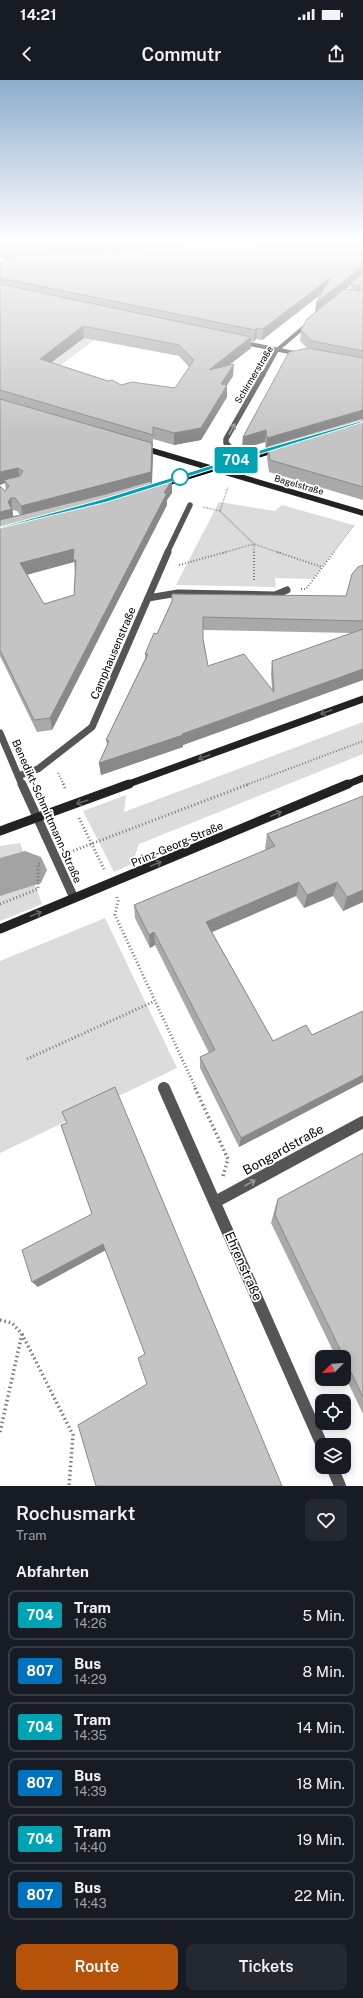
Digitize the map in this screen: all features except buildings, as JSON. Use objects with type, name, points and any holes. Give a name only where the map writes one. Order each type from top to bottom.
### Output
[{"type":"main road","name":"Bagelstraße","points":[[139,447],[363,513]]},
{"type":"main road","points":[[158,486],[283,448]]},
{"type":"main road","points":[[0,831],[363,699]]},
{"type":"main road","name":"Prinz-Georg-Straße","points":[[0,929],[363,778]]},
{"type":"street","name":"Schirmerstraße","points":[[242,460],[226,443],[226,439],[276,350],[312,320]]},
{"type":"street","points":[[231,340],[276,350],[308,355]]},
{"type":"street","name":"Camphausenstraße","points":[[18,776],[38,769],[52,760],[92,727],[159,570],[190,505]]},
{"type":"street","points":[[148,598],[164,594],[178,593],[275,595],[287,590]]},
{"type":"street","name":"Benedikt-Schmittmann-Straße","points":[[0,733],[74,898]]},
{"type":"street","name":"Ehrenstraße","points":[[163,1087],[216,1202],[319,1438]]},
{"type":"street","name":"Bongardstraße","points":[[216,1202],[363,1122]]},
{"type":"street","points":[[335,1474],[340,1486]]},
{"type":"path","points":[[220,511],[229,482]]},
{"type":"path","points":[[190,505],[220,511],[254,544],[322,567]]},
{"type":"path","points":[[287,590],[306,589],[358,520]]},
{"type":"path","points":[[159,570],[254,544]]},
{"type":"path","points":[[254,544],[254,594]]},
{"type":"path","points":[[92,844],[363,741]]},
{"type":"path","points":[[52,760],[111,883],[118,901],[115,915],[228,1159],[216,1202]]},
{"type":"path","points":[[0,904],[38,889],[38,864]]},
{"type":"path","points":[[27,1059],[155,1001]]},
{"type":"path","points":[[0,1320],[12,1323],[22,1334],[73,1435],[69,1486]]},
{"type":"path","points":[[0,1432],[22,1334]]},
{"type":"shaded area","points":[[116,324],[58,367],[27,360]]},
{"type":"shaded area","points":[[219,502],[275,511],[282,505],[353,525],[313,579],[275,578],[276,587],[176,585]]},
{"type":"shaded area","points":[[363,722],[363,754],[139,844],[132,864],[114,872],[83,811],[126,795],[124,812]]},
{"type":"shaded area","points":[[20,843],[42,904],[0,921],[0,846]]},
{"type":"shaded area","points":[[105,918],[177,1068],[0,1153],[0,961]]},
{"type":"waterway","points":[[0,877],[25,870]]},
{"type":"tram line","name":"704","points":[[0,527],[105,500],[269,449],[363,422]]},
{"type":"tram line","points":[[162,487],[277,451]]},
{"type":"tram line","points":[[141,489],[168,481]]}]
